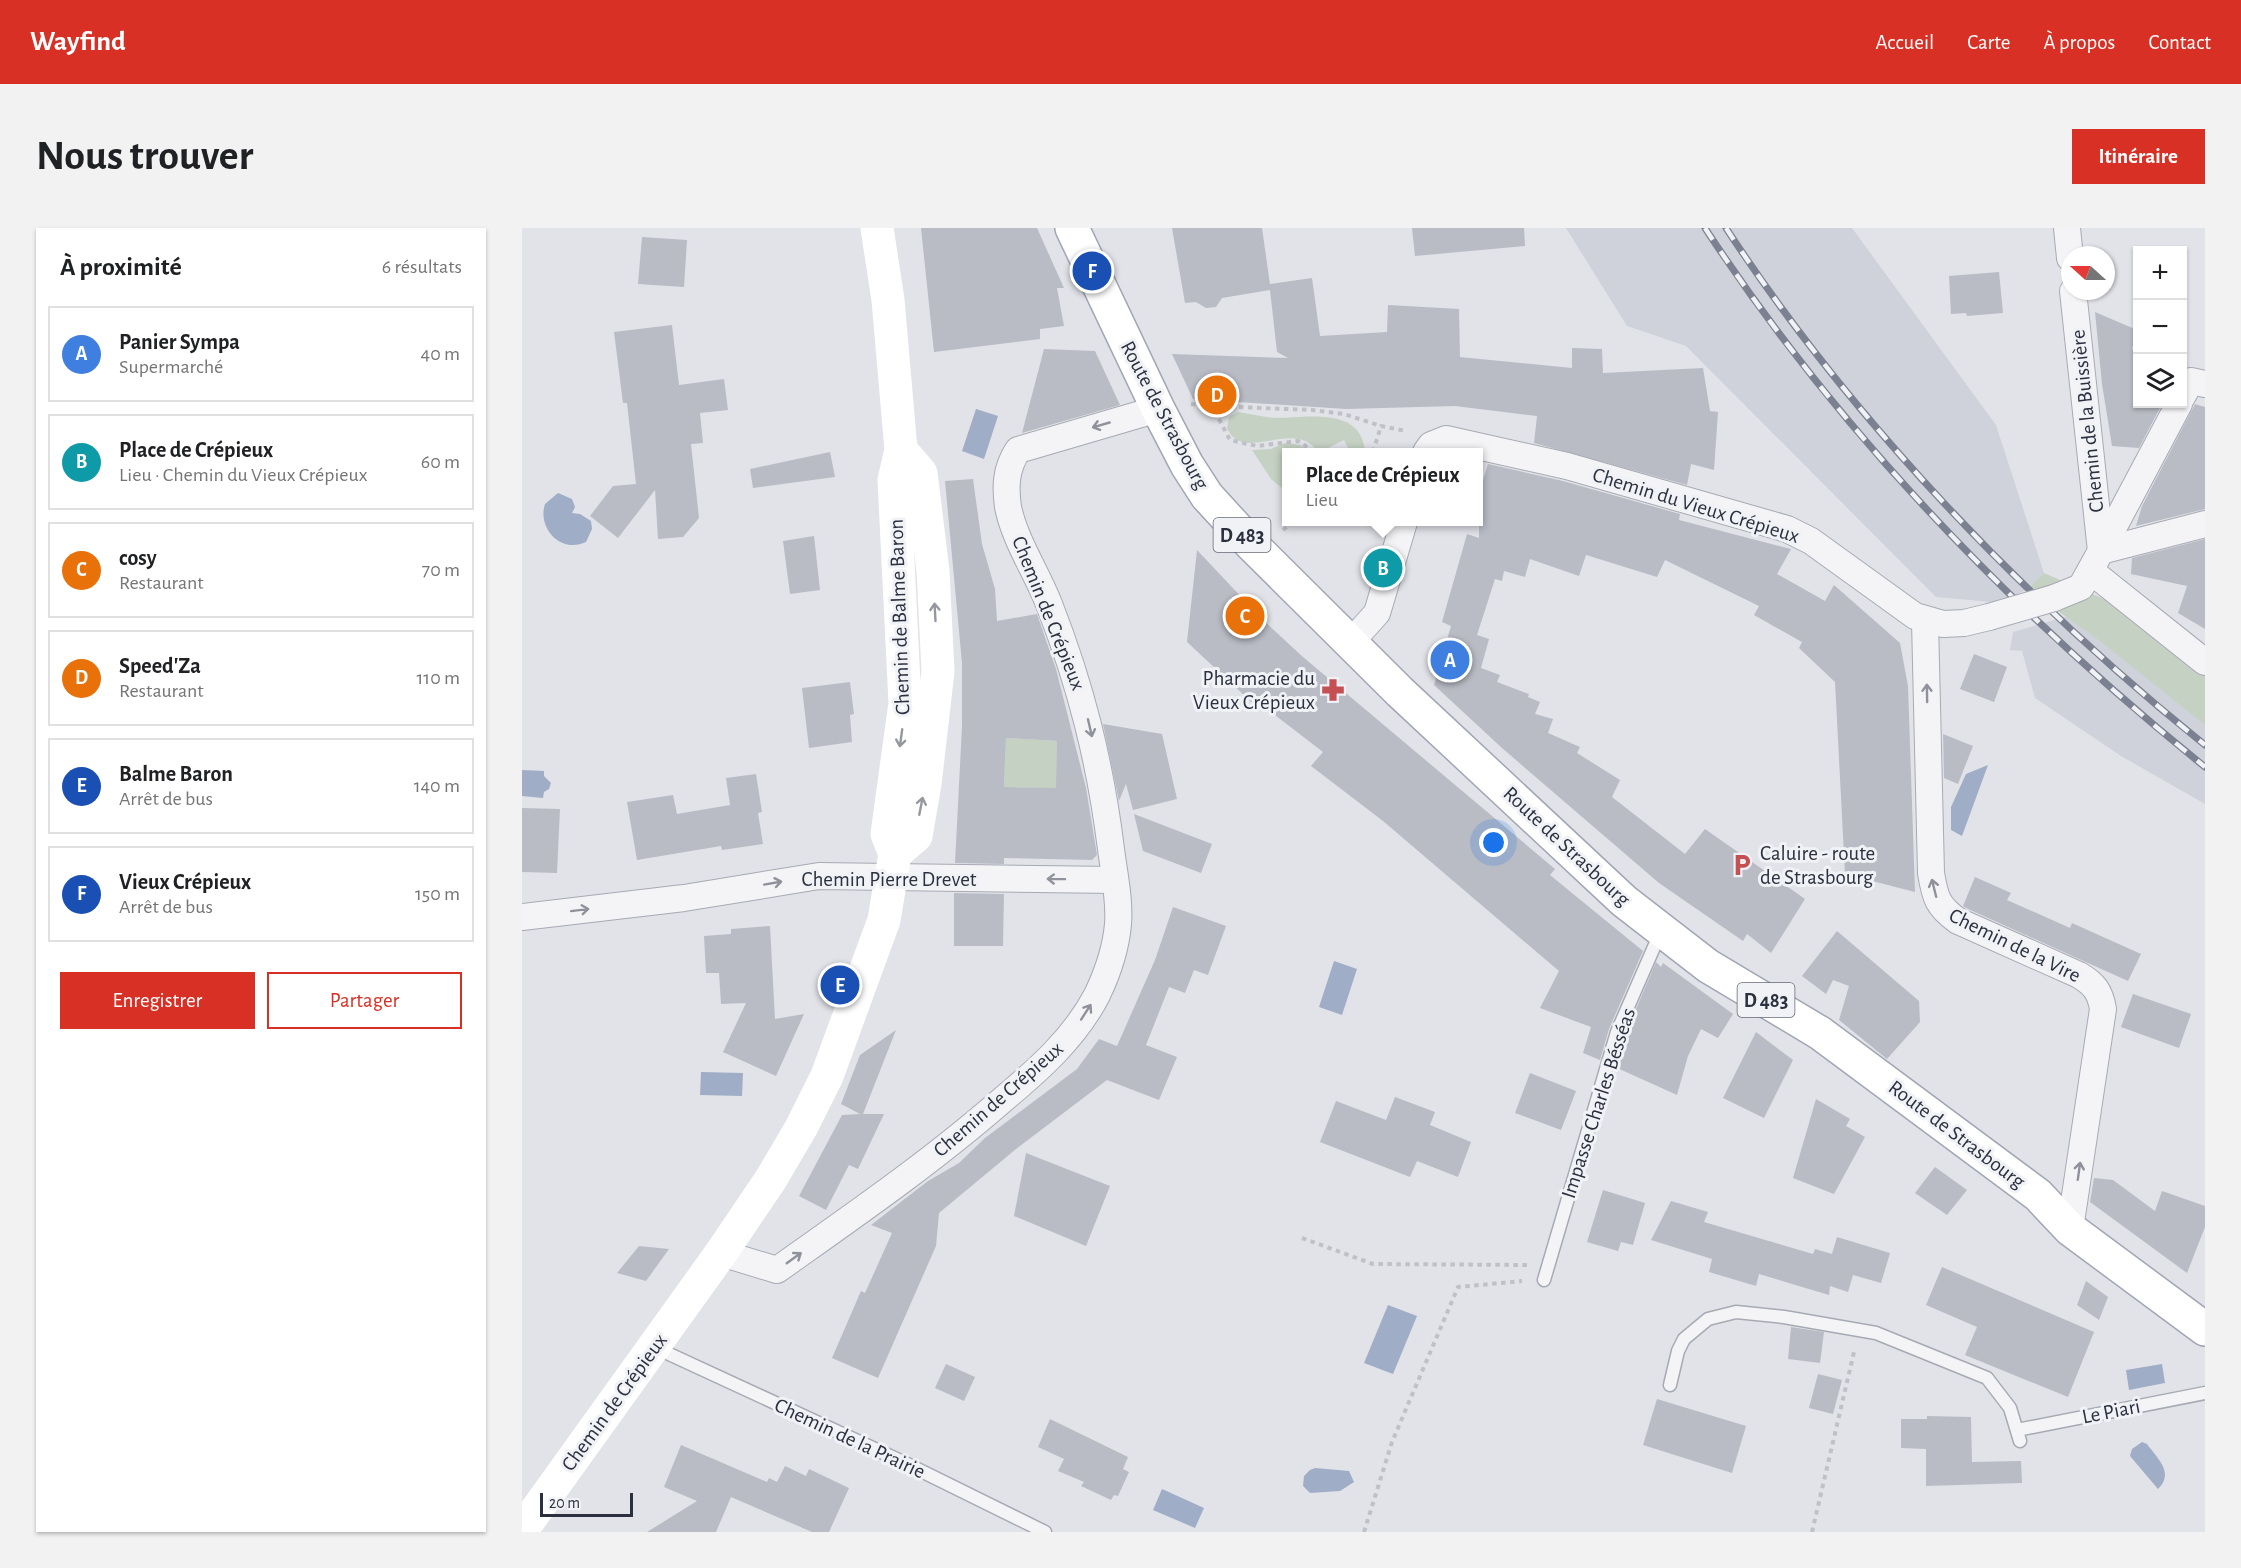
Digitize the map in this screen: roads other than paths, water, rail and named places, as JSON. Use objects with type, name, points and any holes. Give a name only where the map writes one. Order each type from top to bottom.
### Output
[{"type":"main road","name":"Chemin de Balme Baron","points":[[721,1252],[771,1179],[827,1076],[884,920],[892,866],[887,834],[906,703],[894,480],[902,450],[888,300],[877,228]]},
{"type":"main road","name":"Route de Strasbourg","points":[[1072,228],[1173,406],[1187,465],[1220,511],[1350,643],[1616,893],[1662,930],[1708,966],[1820,1033],[2038,1195],[2070,1229],[2205,1329]]},
{"type":"main road","name":"Chemin de Crépieux","points":[[522,1530],[721,1252]]},
{"type":"street","points":[[2067,228],[2069,246]]},
{"type":"street","name":"Chemin de la Buissière","points":[[2074,300],[2096,561]]},
{"type":"street","points":[[2187,388],[2191,381],[2205,384]]},
{"type":"street","name":"Chemin de Crépieux","points":[[721,1252],[777,1270],[958,1139],[1038,1071],[1073,1032],[1096,995],[1111,959],[1118,924],[1115,880],[1101,776],[1081,692],[1047,600],[1019,540],[1009,508],[1006,482],[1009,464],[1017,450],[1173,406]]},
{"type":"street","name":"Chemin du Vieux Crépieux","points":[[1429,448],[1446,439],[1567,466],[1787,529],[1803,536],[1906,611],[1925,621],[1964,623],[2054,598],[2080,588],[2177,408]]},
{"type":"street","name":"Chemin du Vieux Crépieux","points":[[2096,561],[2205,524]]},
{"type":"street","points":[[1350,643],[1377,613],[1403,526]]},
{"type":"street","points":[[2096,561],[2205,662]]},
{"type":"street","name":"Chemin de la Vire","points":[[1925,621],[1931,873],[1934,891],[1941,909],[1958,921],[2079,975],[2092,983],[2100,994],[2103,1009],[2070,1229]]},
{"type":"street","name":"Chemin Pierre Drevet","points":[[522,917],[684,898],[892,866],[1115,880]]},
{"type":"lane","name":"Impasse Charles Bésséas","points":[[1544,1280],[1617,1032],[1662,930]]},
{"type":"lane","name":"Le Piari","points":[[1670,1385],[1678,1351],[1684,1340],[1708,1319],[1736,1312],[1876,1333],[1987,1378],[2010,1408],[2018,1436],[2205,1393]]},
{"type":"lane","name":"Chemin de la Prairie","points":[[653,1347],[903,1462],[1045,1532]]},
{"type":"water","points":[[976,409],[998,416],[984,459],[962,451]]},
{"type":"water","points":[[558,493],[572,499],[575,507],[572,513],[580,514],[591,521],[592,529],[586,542],[577,545],[560,542],[548,530],[543,513],[545,504]]},
{"type":"water","points":[[1988,765],[1962,836],[1951,830],[1951,807],[1966,774]]},
{"type":"water","points":[[522,770],[544,771],[544,776],[551,783],[549,789],[544,792],[543,798],[522,796]]},
{"type":"water","points":[[1334,961],[1357,969],[1342,1015],[1319,1007]]},
{"type":"water","points":[[701,1072],[743,1073],[742,1096],[700,1095]]},
{"type":"water","points":[[1388,1305],[1417,1316],[1393,1374],[1364,1363]]},
{"type":"water","points":[[2162,1364],[2165,1383],[2129,1390],[2126,1370]]},
{"type":"water","points":[[2142,1442],[2147,1444],[2165,1471],[2163,1483],[2158,1489],[2130,1456],[2132,1449]]},
{"type":"water","points":[[1315,1468],[1349,1471],[1354,1482],[1340,1491],[1310,1493],[1303,1486],[1304,1476]]},
{"type":"water","points":[[1162,1489],[1204,1508],[1195,1528],[1153,1510]]},
{"type":"railway","points":[[1705,228],[1757,304],[1813,377],[1934,517],[2065,647],[2205,767]]},
{"type":"railway","points":[[1726,228],[1776,300],[1829,370],[1886,439],[1946,505],[2072,630],[2205,745]]},
{"type":"place","name":"Vieux Crépieux","points":[[1092,271]]},
{"type":"place","name":"Speed'Za","points":[[1217,395]]},
{"type":"place","name":"Place de Crépieux","points":[[1383,568]]},
{"type":"place","name":"cosy","points":[[1245,616]]},
{"type":"place","name":"Panier Sympa","points":[[1450,660]]},
{"type":"place","name":"Pharmacie du Vieux Crépieux","points":[[1333,690]]},
{"type":"place","name":"Caluire - route de Strasbourg","points":[[1742,865]]},
{"type":"place","name":"Balme Baron","points":[[840,985]]}]
